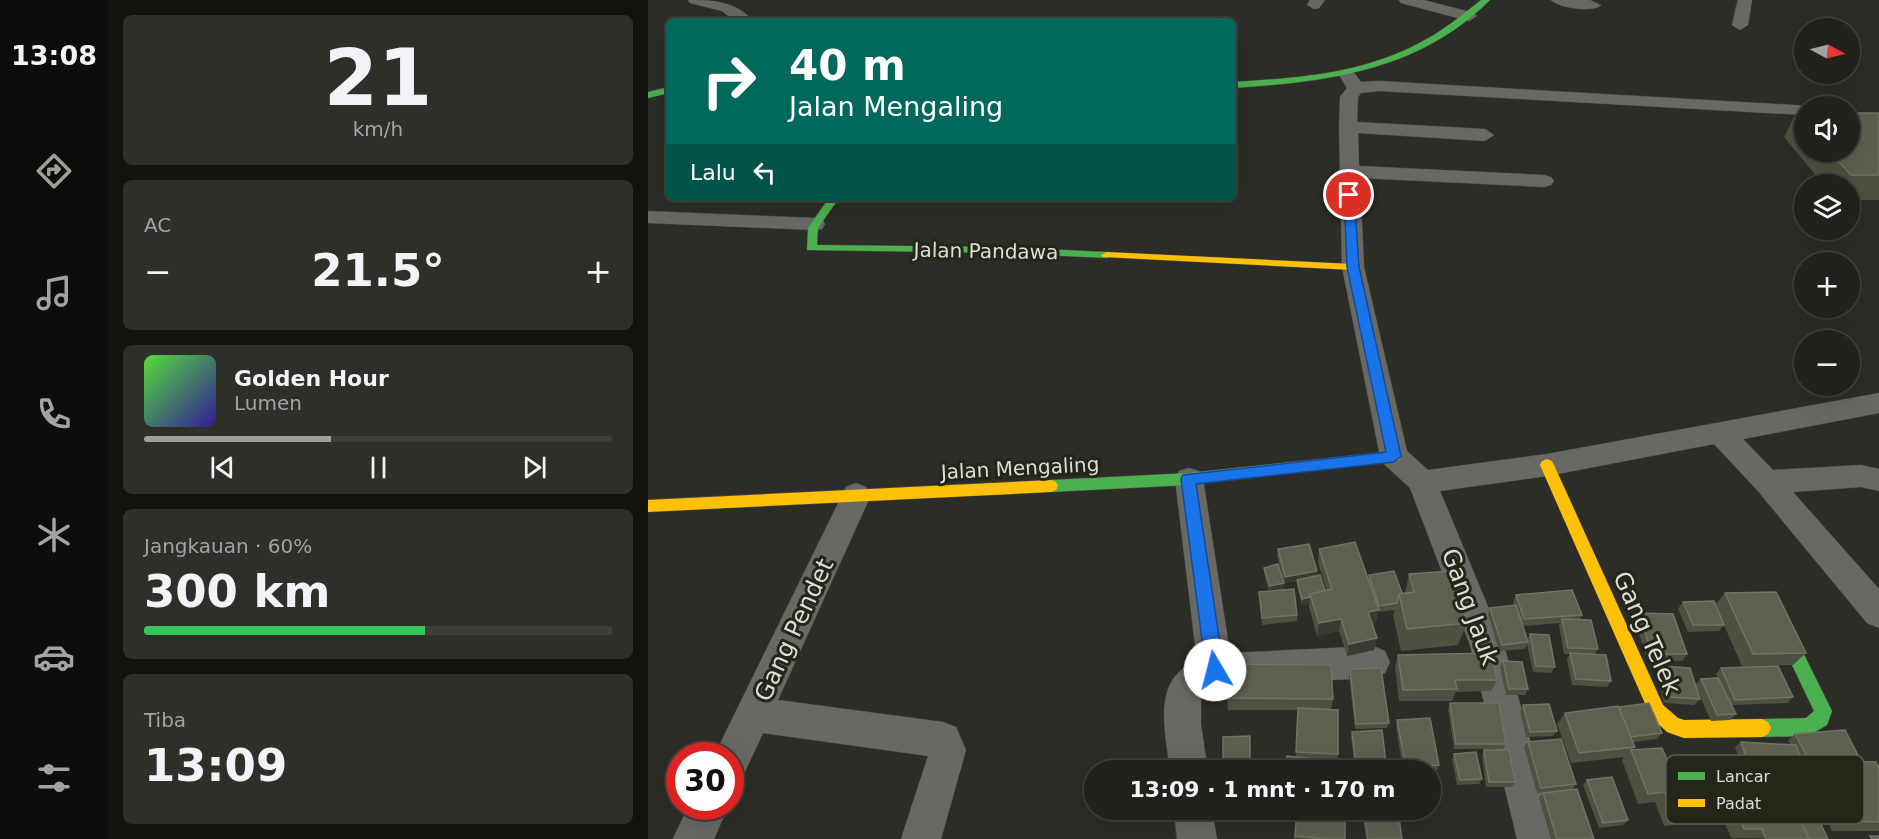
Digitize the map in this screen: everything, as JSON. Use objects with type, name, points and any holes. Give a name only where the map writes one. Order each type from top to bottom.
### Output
[{"type":"main road","points":[[1236,85],[1352,81],[1429,45],[1469,16],[1486,0]]},
{"type":"main road","points":[[648,95],[666,91]]},
{"type":"main road","points":[[814,224],[832,201]]},
{"type":"main road","name":"Jalan Pandawa","points":[[814,224],[809,240],[811,248],[1001,250],[1353,267]]},
{"type":"main road","name":"Jalan Mengaling","points":[[648,506],[1188,479],[1394,456]]},
{"type":"main road","name":"Gang Telek","points":[[1547,465],[1657,711],[1672,726],[1684,729],[1808,727],[1821,719],[1823,711],[1819,700],[1772,606]]},
{"type":"street","points":[[695,0],[727,8],[741,18]]},
{"type":"street","points":[[1406,0],[1469,16]]},
{"type":"street","points":[[1558,0],[1594,6]]},
{"type":"street","points":[[1740,25],[1745,0]]},
{"type":"street","points":[[1794,110],[1378,86],[1352,81],[1349,97],[1348,171],[1353,267],[1394,456],[1422,482],[1547,465],[1879,403]]},
{"type":"street","points":[[1348,127],[1485,135]]},
{"type":"street","points":[[1348,171],[1544,182]]},
{"type":"street","points":[[648,217],[814,224]]},
{"type":"street","points":[[1720,432],[1767,482],[1879,613]]},
{"type":"street","points":[[1767,482],[1861,476],[1879,480]]},
{"type":"street","points":[[1188,479],[1215,670]]},
{"type":"street","name":"Gang Jauk","points":[[1422,482],[1487,645],[1537,839]]},
{"type":"street","name":"Gang Pendet","points":[[741,742],[856,495]]},
{"type":"street","points":[[1188,760],[1181,702],[1183,693],[1190,682],[1215,670],[1373,662]]},
{"type":"street","points":[[755,714],[943,740],[948,750],[921,839]]},
{"type":"street","points":[[693,839],[702,820]]},
{"type":"street","points":[[1194,820],[1197,839]]},
{"type":"building","points":[[1860,113],[1879,113],[1879,175],[1850,174],[1839,162],[1860,162]]},
{"type":"building","points":[[1355,542],[1379,610],[1368,612],[1377,638],[1349,644],[1341,619],[1319,623],[1310,594],[1332,589],[1319,549]]},
{"type":"building","points":[[1309,544],[1317,571],[1285,577],[1278,549]]},
{"type":"building","points":[[1278,564],[1284,583],[1270,586],[1264,568]]},
{"type":"building","points":[[1394,571],[1402,593],[1399,594],[1397,603],[1379,606],[1369,575]]},
{"type":"building","points":[[1452,571],[1467,623],[1407,629],[1399,594],[1414,592],[1409,574]]},
{"type":"building","points":[[1320,575],[1325,591],[1310,594],[1310,597],[1302,599],[1297,580]]},
{"type":"building","points":[[1294,589],[1297,615],[1262,618],[1259,592]]},
{"type":"building","points":[[1572,590],[1582,615],[1524,619],[1516,595]]},
{"type":"building","points":[[1776,592],[1806,653],[1753,654],[1725,593]]},
{"type":"building","points":[[1714,601],[1724,625],[1693,625],[1683,602]]},
{"type":"building","points":[[1516,605],[1528,642],[1502,645],[1490,608]]},
{"type":"building","points":[[1639,613],[1673,614],[1687,654],[1652,654]]},
{"type":"building","points":[[1562,619],[1591,620],[1598,649],[1568,648]]},
{"type":"building","points":[[1530,634],[1549,635],[1555,667],[1536,666]]},
{"type":"building","points":[[1492,653],[1497,680],[1455,680],[1457,689],[1403,690],[1398,655]]},
{"type":"building","points":[[1570,653],[1606,655],[1611,681],[1576,679]]},
{"type":"building","points":[[1503,661],[1522,662],[1528,689],[1509,689]]},
{"type":"building","points":[[1227,664],[1331,665],[1333,699],[1227,698]]},
{"type":"building","points":[[1661,666],[1690,668],[1700,699],[1669,697]]},
{"type":"building","points":[[1778,666],[1793,697],[1735,700],[1721,668]]},
{"type":"building","points":[[1381,668],[1389,723],[1356,724],[1350,669]]},
{"type":"building","points":[[1718,678],[1736,714],[1717,715],[1701,679]]},
{"type":"building","points":[[1450,703],[1499,703],[1506,744],[1456,744]]},
{"type":"building","points":[[1649,703],[1662,733],[1631,737],[1619,707]]},
{"type":"building","points":[[1549,704],[1557,731],[1530,732],[1523,705]]},
{"type":"building","points":[[1618,706],[1635,747],[1579,753],[1565,713]]},
{"type":"building","points":[[1298,708],[1338,710],[1338,754],[1296,752]]},
{"type":"building","points":[[1430,718],[1438,760],[1405,760],[1397,720]]},
{"type":"building","points":[[1382,730],[1386,760],[1356,760],[1352,732]]},
{"type":"building","points":[[1845,730],[1858,755],[1806,755],[1795,734]]},
{"type":"building","points":[[1250,736],[1250,760],[1223,760],[1223,737]]},
{"type":"building","points":[[1561,739],[1576,784],[1541,788],[1528,742]]},
{"type":"building","points":[[1741,742],[1796,745],[1800,755],[1746,755]]},
{"type":"building","points":[[1662,748],[1666,758],[1666,792],[1648,794],[1631,750]]},
{"type":"building","points":[[1484,750],[1509,750],[1515,782],[1489,782]]},
{"type":"building","points":[[1476,752],[1482,779],[1460,780],[1454,754]]},
{"type":"building","points":[[1287,756],[1324,760],[1287,760]]},
{"type":"building","points":[[1864,762],[1876,762],[1879,768],[1879,822],[1864,822]]},
{"type":"building","points":[[1612,777],[1628,820],[1603,823],[1587,780]]},
{"type":"building","points":[[1577,789],[1594,839],[1557,839],[1543,793]]},
{"type":"building","points":[[1296,820],[1345,820],[1345,839],[1295,836]]},
{"type":"building","points":[[1365,820],[1399,820],[1402,839],[1368,839]]},
{"type":"building","points":[[1742,824],[1802,824],[1809,839],[1766,839],[1762,829],[1744,829]]},
{"type":"building","points":[[1802,824],[1821,824],[1828,839],[1809,839]]},
{"type":"building","points":[[1870,836],[1879,836],[1879,839],[1872,839]]},
{"type":"traffic: fast","points":[[1236,85],[1307,79],[1368,68],[1425,43],[1486,0]]},
{"type":"traffic: fast","points":[[648,95],[666,91]]},
{"type":"traffic: fast","points":[[832,201],[813,228],[811,248],[1001,250],[1107,255]]},
{"type":"traffic: fast","points":[[1051,486],[1189,479],[1394,456]]},
{"type":"traffic: fast","points":[[1762,728],[1808,727],[1821,719],[1823,711],[1778,619]]},
{"type":"traffic: slow","points":[[1107,255],[1353,267]]},
{"type":"traffic: slow","points":[[1547,465],[1657,711],[1673,726],[1684,729],[1762,728]]},
{"type":"traffic: slow","points":[[648,506],[1051,486]]},
{"type":"route","points":[[1215,670],[1188,479],[1394,456],[1353,267],[1349,195]]}]
